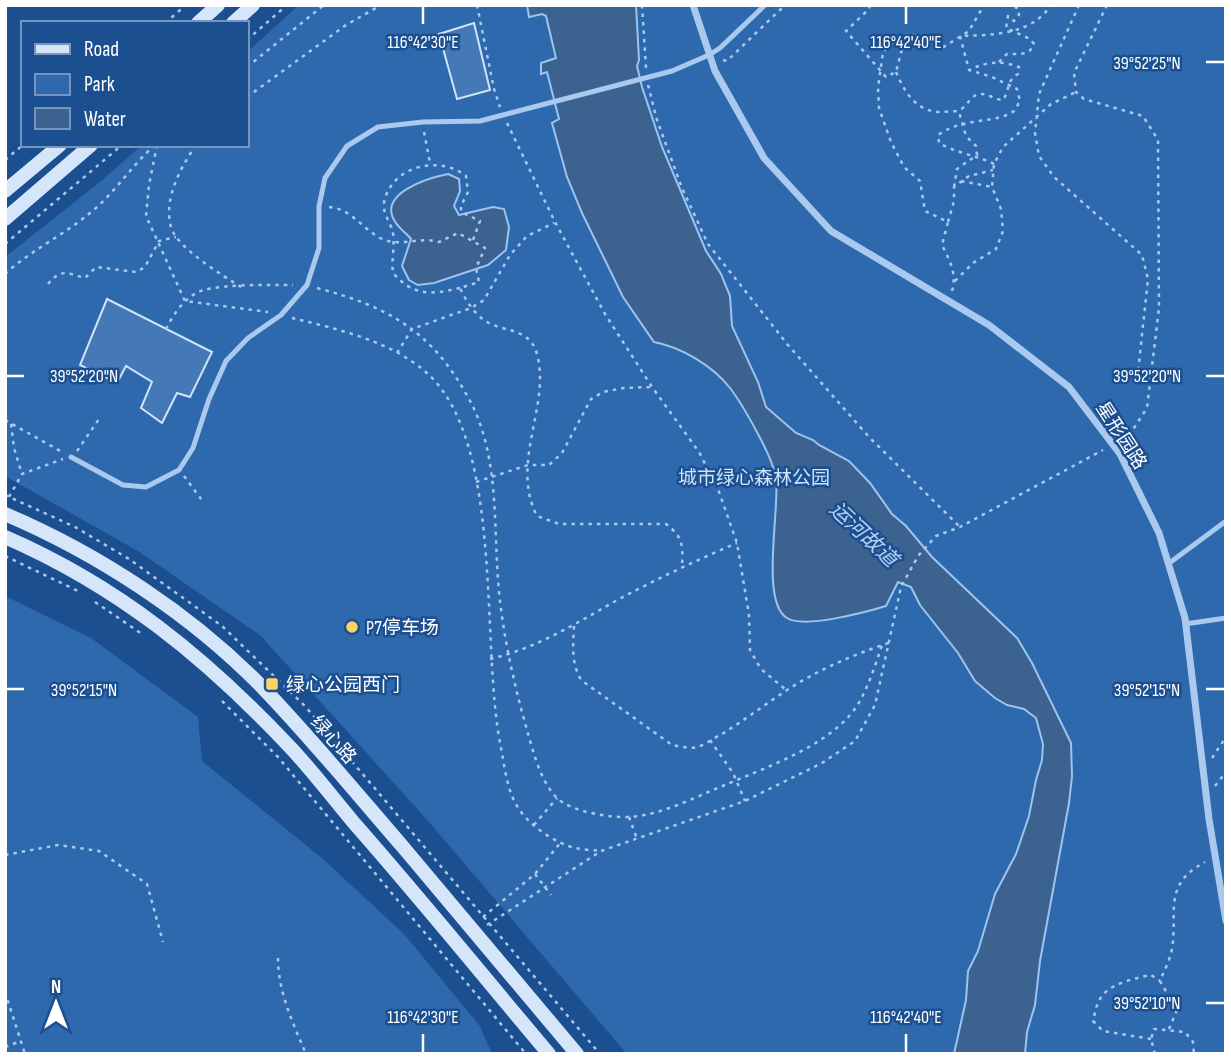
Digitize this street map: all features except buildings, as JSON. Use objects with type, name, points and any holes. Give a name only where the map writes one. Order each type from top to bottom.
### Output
[{"type":"main road","points":[[200,21],[218,5]]},
{"type":"main road","points":[[235,21],[253,5]]},
{"type":"main road","points":[[5,191],[58,147]]},
{"type":"main road","points":[[5,219],[89,147]]},
{"type":"main road","name":"绿心路","points":[[5,514],[38,528],[115,572],[173,610],[262,687],[578,1054]]},
{"type":"main road","name":"绿心路","points":[[5,537],[82,576],[145,615],[196,655],[242,698],[291,748],[549,1054]]},
{"type":"street","name":"星形园路","points":[[692,5],[715,71],[764,158],[831,231],[989,325],[1069,387],[1120,454],[1159,533],[1185,624],[1203,773],[1226,921]]},
{"type":"lane","points":[[71,457],[123,485],[146,487],[180,470],[193,447],[209,399],[226,361],[248,338],[281,315],[307,285],[319,248],[319,206],[325,178],[347,146],[378,127],[423,122],[480,121],[646,79],[709,55],[765,5]]},
{"type":"lane","points":[[1168,564],[1226,521]]},
{"type":"lane","points":[[1185,624],[1226,618]]},
{"type":"path","points":[[167,21],[186,5]]},
{"type":"path","points":[[248,39],[287,5]]},
{"type":"path","points":[[248,66],[324,5]]},
{"type":"path","points":[[248,96],[346,25],[381,5]]},
{"type":"path","points":[[477,5],[494,89],[503,115],[555,222],[605,314],[652,387],[699,452],[718,489],[737,543],[749,615],[750,650],[761,669],[786,690]]},
{"type":"path","points":[[642,5],[646,79],[657,120],[682,188],[708,244],[788,345],[869,437],[960,527]]},
{"type":"path","points":[[709,55],[727,61],[785,5]]},
{"type":"path","points":[[870,5],[846,31],[886,77],[896,72]]},
{"type":"path","points":[[948,222],[925,211],[920,181],[904,166],[891,142],[879,108],[883,52],[895,40],[911,33],[942,48],[969,31],[984,5]]},
{"type":"path","points":[[998,63],[1007,54],[1025,54],[1032,50],[1034,44],[1030,38],[1006,28],[1008,16],[1014,21],[1019,15],[1018,8],[1009,5]]},
{"type":"path","points":[[960,37],[1016,32],[1038,19],[1051,5]]},
{"type":"path","points":[[1079,5],[1040,94],[1035,133],[1040,156],[1054,177],[1142,255],[1148,279],[1138,372]]},
{"type":"path","points":[[473,930],[601,851],[745,800],[822,763],[855,741],[875,705],[901,587],[918,556],[936,536],[960,527],[1113,445],[1132,431],[1147,408],[1159,308],[1158,140],[1143,116],[1084,99],[1076,92],[1074,73],[1106,7],[1098,5]]},
{"type":"path","points":[[960,37],[969,70]]},
{"type":"path","points":[[895,40],[902,49],[896,72],[903,89],[915,104],[934,112],[959,111],[977,95],[1003,100],[1008,84],[1018,74],[1019,67],[983,63],[969,70]]},
{"type":"path","points":[[969,70],[1017,89],[1020,101],[1015,110],[961,122],[947,128],[938,135],[939,143],[953,151],[977,155],[994,164]]},
{"type":"path","points":[[948,301],[955,281],[973,263],[996,249],[1003,231],[1000,209],[992,187],[994,164],[1003,147],[1051,104],[1076,92]]},
{"type":"path","points":[[959,111],[966,136],[976,146],[977,155]]},
{"type":"path","points":[[423,122],[430,164]]},
{"type":"path","points":[[5,160],[21,147]]},
{"type":"path","points":[[5,244],[120,147]]},
{"type":"path","points":[[5,274],[91,213],[124,179],[137,161],[154,147]]},
{"type":"path","points":[[156,147],[146,216],[185,301]]},
{"type":"path","points":[[195,147],[175,182],[169,214],[171,229],[208,267],[241,287]]},
{"type":"path","points":[[955,281],[951,263],[942,245],[954,201],[957,169],[977,155]]},
{"type":"path","points":[[319,206],[341,208],[379,237],[392,242],[407,243],[429,239],[439,242],[458,233],[472,241],[485,248],[476,268],[480,282],[436,294],[416,291],[402,284],[393,273],[392,242],[393,230],[384,217],[384,200],[391,186],[412,169],[430,164],[445,165],[466,176],[468,192],[461,212],[480,221],[472,241]]},
{"type":"path","points":[[954,187],[969,176],[993,170]]},
{"type":"path","points":[[961,181],[992,187]]},
{"type":"path","points":[[397,353],[412,330],[471,308],[484,300],[510,255],[527,236],[555,222]]},
{"type":"path","points":[[48,284],[55,275],[65,272],[85,278],[91,275],[96,267],[136,272],[145,267],[159,241],[177,236]]},
{"type":"path","points":[[166,328],[185,301],[203,290],[307,285],[346,295],[388,312],[432,345],[470,400],[481,430],[492,476],[500,603],[517,694],[532,747],[544,777],[557,798],[596,816],[629,817],[653,814],[811,746],[842,725],[861,700],[882,645]]},
{"type":"path","points":[[460,288],[471,308],[487,322],[522,333],[534,347],[540,365],[539,391],[528,465],[529,500],[537,516],[559,524],[666,524],[679,534],[683,549],[682,566]]},
{"type":"path","points":[[185,301],[236,306],[348,332],[397,353],[428,374],[445,396],[464,429],[483,515],[496,727],[509,786],[518,808],[534,826],[575,848],[601,851]]},
{"type":"path","points":[[476,482],[528,465],[549,465],[562,453],[591,399],[603,392],[652,387]]},
{"type":"path","points":[[9,497],[22,474],[71,457],[83,445],[99,419]]},
{"type":"path","points":[[5,420],[71,457]]},
{"type":"path","points":[[11,424],[14,448],[22,474]]},
{"type":"path","points":[[180,470],[204,503]]},
{"type":"path","points":[[490,659],[510,654],[574,626],[682,566],[737,543]]},
{"type":"path","points":[[5,556],[82,593]]},
{"type":"path","points":[[93,600],[150,639]]},
{"type":"path","points":[[574,626],[573,655],[575,669],[581,680],[672,745],[688,748],[699,747],[748,718],[786,690],[828,667],[859,652],[891,642]]},
{"type":"path","points":[[218,697],[278,757],[527,1054]]},
{"type":"path","points":[[1203,773],[1226,737]]},
{"type":"path","points":[[710,740],[736,780],[745,800]]},
{"type":"path","points":[[534,826],[557,798]]},
{"type":"path","points":[[629,817],[637,839]]},
{"type":"path","points":[[473,930],[535,874],[561,842]]},
{"type":"path","points":[[5,855],[58,845],[99,851],[148,884],[163,942]]},
{"type":"path","points":[[1160,981],[1172,951],[1172,902],[1181,881],[1193,868],[1215,856]]},
{"type":"path","points":[[535,874],[551,895]]},
{"type":"path","points":[[278,958],[278,976],[291,1019],[306,1054]]},
{"type":"path","points":[[1151,1039],[1103,1031],[1093,1021],[1098,1001],[1105,992],[1151,975],[1160,981],[1177,1010],[1169,1029]]},
{"type":"path","points":[[5,992],[25,1054]]},
{"type":"path","points":[[1154,1054],[1151,1039],[1154,1029],[1169,1029],[1185,1032],[1193,1042],[1194,1054]]},
{"type":"path","points":[[5,1047],[21,1041]]},
{"type":"green space","name":"城市绿心森林公园","points":[[299,5],[1226,5],[1226,1054],[627,1054],[428,821],[261,636],[138,551],[5,476],[5,257],[140,147],[248,147],[248,51]]},
{"type":"green space","points":[[5,596],[91,638],[198,717],[202,761],[323,859],[404,934],[480,1026],[492,1054],[5,1054]]},
{"type":"water","name":"运河故道","points":[[527,5],[636,5],[637,66],[642,87],[662,147],[706,251],[721,274],[730,296],[732,326],[758,382],[766,407],[796,433],[849,461],[870,483],[892,514],[932,557],[1017,638],[1071,743],[1069,803],[1025,1054],[954,1054],[966,1000],[968,971],[978,951],[995,894],[1016,854],[1029,816],[1042,760],[1043,744],[1036,718],[1024,709],[1007,705],[995,698],[975,681],[958,653],[920,605],[911,587],[898,582],[886,606],[821,621],[795,621],[787,618],[779,609],[774,594],[773,575],[777,493],[769,456],[742,405],[723,380],[706,365],[685,353],[654,342],[623,297],[567,177],[552,123],[559,119],[547,72],[541,74],[541,63],[556,58],[546,16],[542,14],[529,17]]},
{"type":"water","points":[[448,174],[459,179],[460,191],[454,206],[459,215],[493,207],[504,209],[509,227],[506,250],[488,265],[434,283],[418,285],[409,280],[402,266],[411,239],[396,223],[391,213],[392,204],[407,189],[428,179]]},
{"type":"place","name":"P7停车场","points":[[352,627]]},
{"type":"place","name":"绿心公园西门","points":[[272,684]]}]
